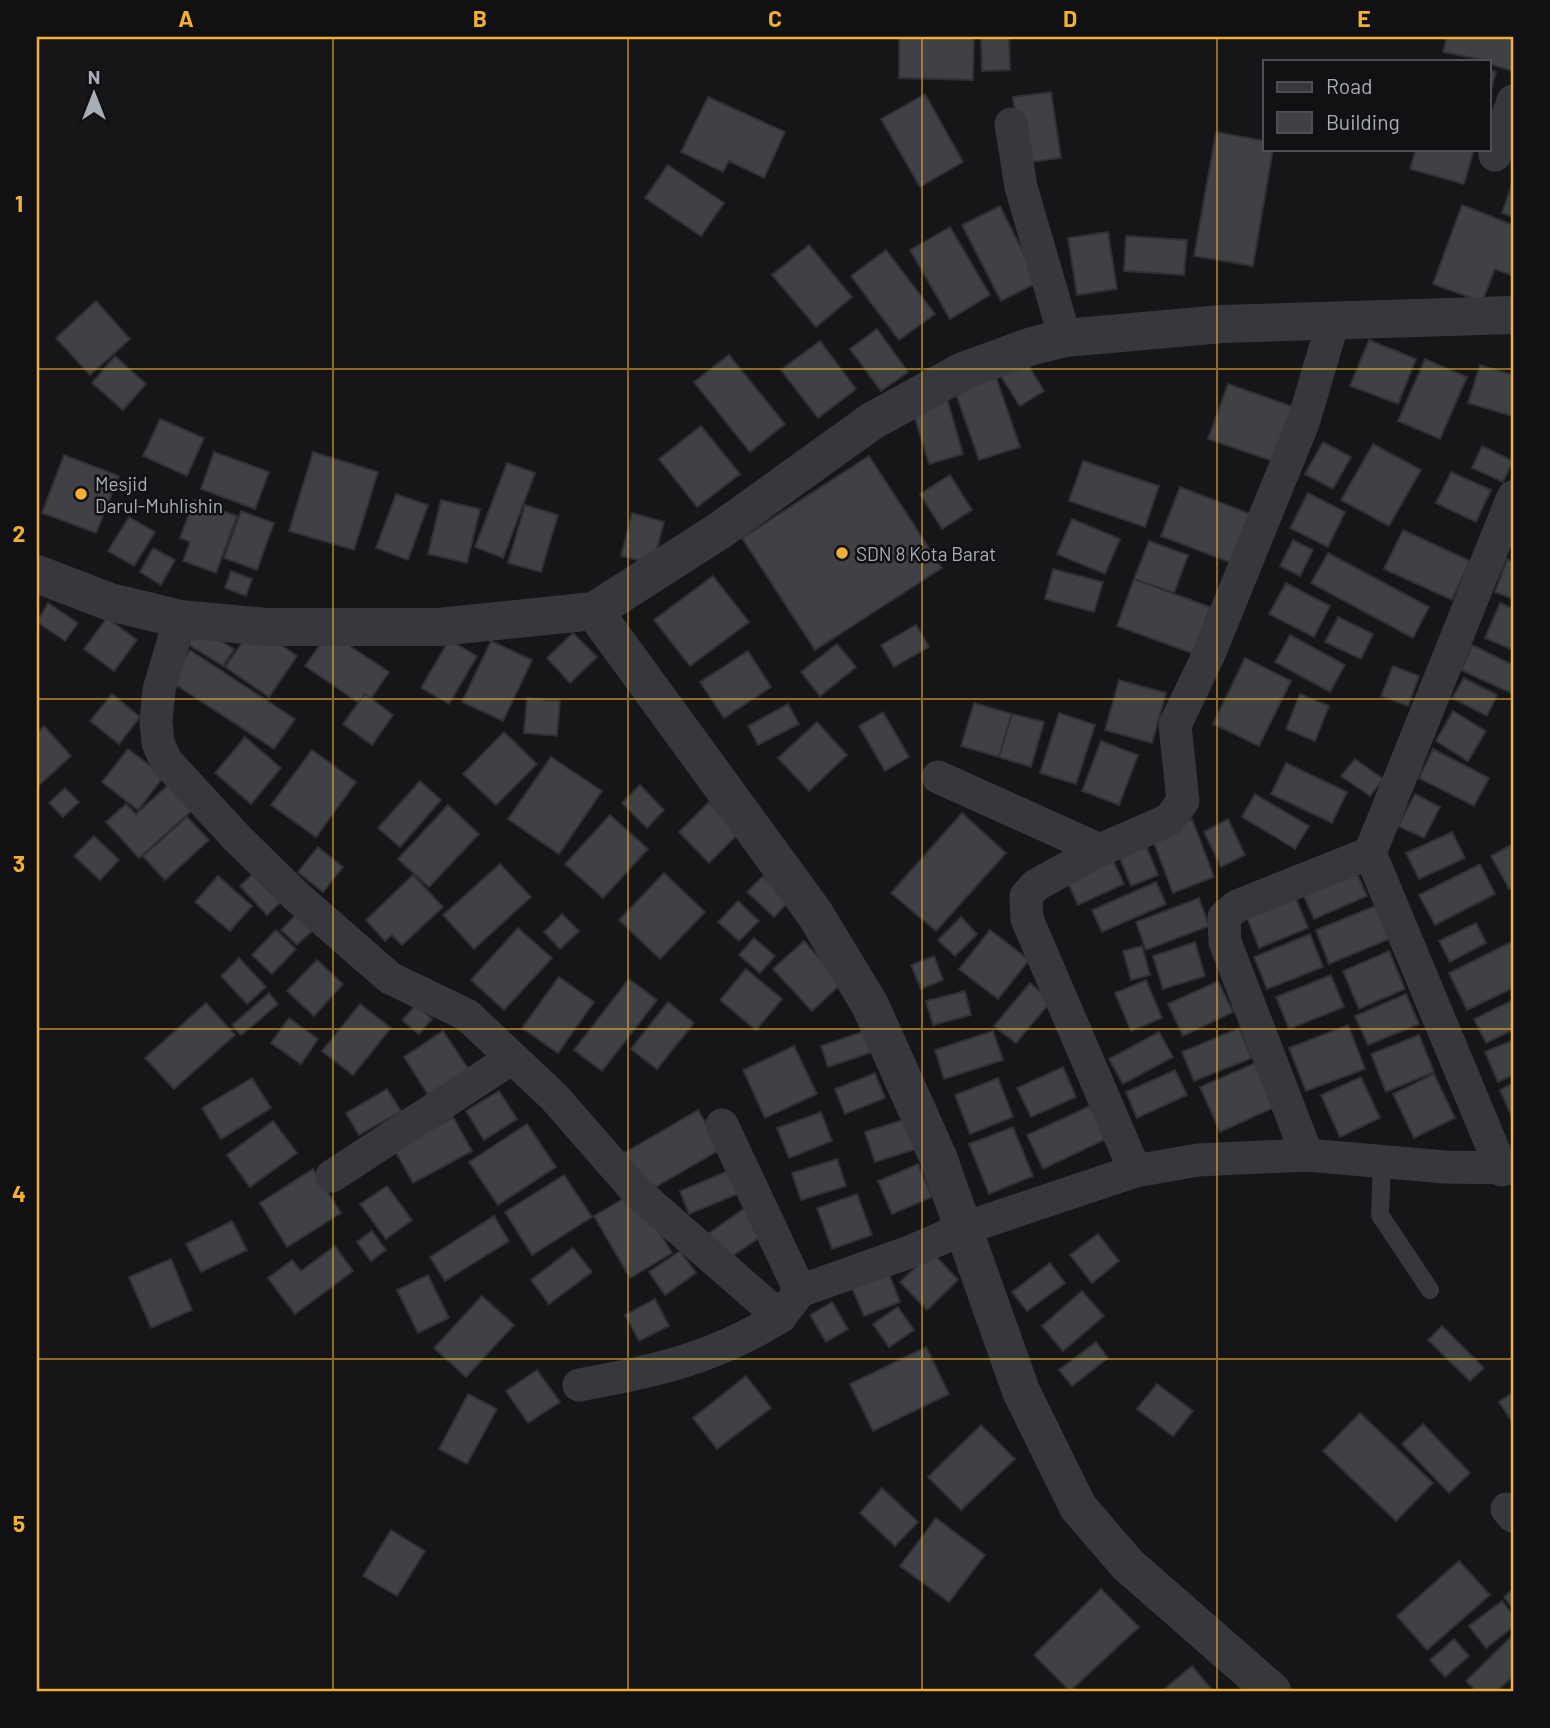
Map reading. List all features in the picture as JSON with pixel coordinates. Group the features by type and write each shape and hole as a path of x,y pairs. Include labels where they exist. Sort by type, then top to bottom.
{"street":[{"path":"1495,155 1513,102"},
{"path":"1011,124 1021,187 1065,338"},
{"path":"37,574 110,602 180,619 267,626 439,626 594,611 719,531 872,421 963,371 1065,338 1222,324 1513,315"},
{"path":"1135,1171 1027,919 1024,904 1026,896 1036,885 1100,850 1158,827 1175,815 1183,801 1175,725 1209,654 1303,423 1333,322"},
{"path":"579,1385 687,1363 717,1352 780,1317 800,1292 912,1251 965,1228 1135,1171 1198,1160 1307,1155 1382,1163 1508,1169 1370,853 1513,497"},
{"path":"594,611 840,951 905,1076 965,1228 1021,1391 1078,1507 1128,1565 1272,1691"},
{"path":"180,619 159,691 158,743 166,761 237,838 390,978 467,1015 554,1097 638,1193 780,1317"},
{"path":"938,777 1100,850"},
{"path":"1307,1155 1226,942 1224,916 1237,905 1370,853"},
{"path":"332,1176 512,1058"},
{"path":"722,1125 800,1292"}],"lane":[{"path":"1382,1163 1380,1215 1430,1290"}],"building":[{"path":"899,37 974,37 973,80 899,78"},
{"path":"981,37 1009,37 1010,70 982,71"},
{"path":"1447,37 1513,37 1513,71 1490,64 1490,60 1443,52"},
{"path":"1490,70 1496,72 1490,93"},
{"path":"1051,92 1061,158 1023,163 1013,97"},
{"path":"925,94 963,162 920,187 881,119"},
{"path":"708,97 785,132 764,178 729,161 723,172 681,152"},
{"path":"1216,132 1263,141 1263,150 1273,150 1253,266 1194,256"},
{"path":"1416,150 1474,150 1464,184 1410,169"},
{"path":"668,165 724,203 701,236 645,198"},
{"path":"1513,181 1513,217 1502,213"},
{"path":"1462,205 1513,225 1513,276 1495,269 1482,302 1433,284"},
{"path":"1000,206 1038,282 1001,301 962,225"},
{"path":"950,227 990,295 950,319 910,250"},
{"path":"1108,232 1117,289 1077,295 1068,238"},
{"path":"1126,236 1187,240 1184,275 1124,271"},
{"path":"809,245 852,297 816,327 772,275"},
{"path":"886,250 935,314 899,340 851,276"},
{"path":"96,301 130,339 90,375 56,338"},
{"path":"877,329 908,372 881,391 850,349"},
{"path":"1369,340 1416,359 1398,404 1350,386"},
{"path":"820,341 856,389 818,418 781,370"},
{"path":"729,355 785,424 750,452 694,382"},
{"path":"115,356 146,384 123,410 92,383"},
{"path":"1425,359 1467,377 1440,439 1398,421"},
{"path":"1025,360 1044,391 1020,406 1000,375"},
{"path":"1480,365 1513,375 1512,416 1468,403"},
{"path":"996,377 1020,447 979,460 955,391"},
{"path":"1228,384 1294,407 1275,462 1208,439"},
{"path":"946,395 963,454 929,464 911,405"},
{"path":"160,419 204,438 187,476 143,456"},
{"path":"701,426 740,474 697,507 659,459"},
{"path":"1323,442 1351,457 1333,489 1305,474"},
{"path":"1373,444 1421,470 1389,526 1341,500"},
{"path":"1482,446 1513,461 1503,482 1472,468"},
{"path":"214,452 269,472 255,509 201,489"},
{"path":"313,452 378,472 354,550 289,531"},
{"name":"Mesjid Darul-Muhlishin","path":"64,455 119,476 96,533 42,513"},
{"name":"SDN 8 Kota Barat","path":"869,456 942,568 815,650 742,538"},
{"path":"1083,461 1159,486 1145,527 1069,501"},
{"path":"507,463 535,473 503,558 475,547"},
{"path":"1451,472 1491,490 1476,522 1436,503"},
{"path":"950,475 972,510 942,529 920,494"},
{"path":"1180,487 1253,515 1234,564 1161,536"},
{"path":"1308,493 1345,512 1328,547 1290,528"},
{"path":"396,494 428,505 408,560 376,548"},
{"path":"194,500 237,516 216,573 183,561 190,542 180,538"},
{"path":"441,500 480,509 467,563 428,554"},
{"path":"525,505 558,515 541,572 508,563"},
{"path":"241,511 274,523 257,570 224,558"},
{"path":"632,513 664,522 653,564 621,556"},
{"path":"129,517 155,532 134,566 108,551"},
{"path":"1072,519 1120,539 1105,574 1057,554"},
{"path":"1403,530 1470,561 1452,600 1384,569"},
{"path":"1293,540 1313,550 1300,576 1280,566"},
{"path":"1149,541 1188,555 1174,593 1134,579"},
{"path":"153,548 175,560 161,585 140,572"},
{"path":"1328,553 1429,607 1413,638 1311,583"},
{"path":"1507,559 1513,562 1513,599 1495,592"},
{"path":"1053,569 1103,582 1094,612 1045,599"},
{"path":"231,571 252,579 246,596 225,588"},
{"path":"713,576 749,622 690,666 654,620"},
{"path":"1134,579 1210,607 1194,654 1117,626"},
{"path":"1286,583 1330,606 1314,637 1269,614"},
{"path":"48,603 78,623 65,641 37,622"},
{"path":"1500,603 1513,609 1513,650 1485,638"},
{"path":"1338,617 1373,634 1361,659 1325,642"},
{"path":"107,618 137,640 114,671 84,649"},
{"path":"192,623 234,649 223,666 181,640"},
{"path":"916,625 929,647 894,667 881,645"},
{"path":"254,626 297,656 269,697 225,667"},
{"path":"329,632 389,672 365,707 305,666"},
{"path":"573,633 597,657 570,683 547,658"},
{"path":"1290,635 1345,665 1330,692 1275,662"},
{"path":"449,640 477,656 449,704 421,688"},
{"path":"491,641 532,660 503,721 462,702"},
{"path":"837,644 856,667 820,696 801,672"},
{"path":"1472,645 1513,665 1513,694 1461,670"},
{"path":"190,650 295,719 274,749 170,681"},
{"path":"748,651 771,687 724,718 700,682"},
{"path":"1245,658 1291,681 1259,746 1213,724"},
{"path":"1393,666 1419,676 1408,706 1381,696"},
{"path":"1464,678 1497,695 1487,716 1452,698"},
{"path":"1119,680 1166,693 1152,743 1105,730"},
{"path":"112,694 140,717 119,744 90,721"},
{"path":"365,694 393,715 372,745 343,724"},
{"path":"1300,694 1329,706 1315,741 1286,729"},
{"path":"527,698 560,701 557,736 524,733"},
{"path":"974,703 1012,714 999,757 961,746"},
{"path":"788,704 799,724 758,745 748,726"},
{"path":"1453,711 1486,731 1468,761 1436,741"},
{"path":"883,712 909,757 885,771 859,726"},
{"path":"1059,713 1095,725 1076,784 1040,773"},
{"path":"1012,714 1044,722 1031,767 999,757"},
{"path":"817,722 847,755 809,791 778,758"},
{"path":"44,726 71,756 38,786 37,733"},
{"path":"504,732 537,764 496,805 463,774"},
{"path":"245,737 281,768 251,804 215,773"},
{"path":"1101,741 1138,755 1119,805 1082,791"},
{"path":"128,749 164,776 138,810 102,782"},
{"path":"1433,749 1489,778 1474,806 1419,778"},
{"path":"312,750 356,782 316,837 271,805"},
{"path":"551,757 602,791 559,854 508,819"},
{"path":"1355,759 1383,779 1370,796 1341,776"},
{"path":"1286,763 1347,792 1332,823 1271,794"},
{"path":"176,778 199,804 139,858 106,822 126,804 136,814"},
{"path":"420,781 441,800 400,847 378,828"},
{"path":"640,785 664,810 647,828 622,803"},
{"path":"65,788 79,802 63,817 49,803"},
{"path":"1255,794 1309,826 1295,849 1242,817"},
{"path":"1415,794 1440,807 1424,838 1398,826"},
{"path":"709,802 739,833 709,863 679,832"},
{"path":"448,805 479,834 429,887 398,859"},
{"path":"962,813 1006,853 936,931 891,893"},
{"path":"610,815 648,849 603,898 565,864"},
{"path":"187,817 209,840 165,880 143,856"},
{"path":"1192,819 1214,877 1173,893 1151,835"},
{"path":"1228,819 1245,855 1221,867 1204,832"},
{"path":"1452,832 1465,858 1419,879 1406,853"},
{"path":"94,836 119,860 100,880 74,856"},
{"path":"1143,838 1158,875 1131,886 1116,849"},
{"path":"1513,844 1513,887 1509,889 1491,856"},
{"path":"318,847 343,867 323,892 298,872"},
{"path":"1113,860 1124,884 1078,905 1067,881"},
{"path":"500,864 531,897 474,949 443,915"},
{"path":"1480,864 1495,894 1435,925 1419,895"},
{"path":"1353,865 1367,896 1314,919 1300,887"},
{"path":"258,869 285,898 267,915 240,886"},
{"path":"664,873 705,912 660,959 619,920"},
{"path":"413,875 443,907 402,945 392,935 385,941 366,920"},
{"path":"218,876 252,906 230,931 195,902"},
{"path":"763,876 789,901 774,917 747,892"},
{"path":"1156,882 1166,904 1102,932 1092,910"},
{"path":"1293,891 1308,928 1259,948 1244,910"},
{"path":"1199,898 1209,926 1146,950 1136,922"},
{"path":"738,901 759,921 739,941 718,922"},
{"path":"1375,906 1389,939 1329,964 1316,930"},
{"path":"299,912 315,928 297,945 281,930"},
{"path":"562,914 579,931 560,949 544,932"},
{"path":"961,917 977,934 955,956 938,940"},
{"path":"1476,923 1486,943 1450,962 1439,941"},
{"path":"518,928 552,958 504,1010 471,980"},
{"path":"276,930 296,949 272,974 252,955"},
{"path":"990,930 1029,960 998,999 959,969"},
{"path":"1310,934 1323,967 1267,989 1254,957"},
{"path":"754,938 775,956 760,973 739,955"},
{"path":"804,941 842,983 812,1011 773,969"},
{"path":"1513,941 1513,988 1467,1010 1449,973"},
{"path":"1195,942 1205,976 1163,989 1153,956"},
{"path":"1142,946 1150,975 1131,980 1123,951"},
{"path":"1389,951 1405,989 1359,1009 1343,971"},
{"path":"934,956 943,980 921,989 911,965"},
{"path":"239,958 266,987 247,1004 221,976"},
{"path":"317,960 343,984 314,1016 287,991"},
{"path":"746,969 782,999 756,1030 720,1000"},
{"path":"1331,975 1344,1007 1289,1029 1276,997"},
{"path":"559,977 594,1002 558,1053 522,1028"},
{"path":"629,979 657,1000 602,1071 574,1050"},
{"path":"1146,980 1162,1018 1131,1031 1115,993"},
{"path":"1218,981 1233,1012 1183,1036 1168,1004"},
{"path":"1030,983 1051,1001 1016,1043 994,1026"},
{"path":"965,991 971,1015 933,1025 926,1001"},
{"path":"269,993 278,1004 241,1035 232,1025"},
{"path":"1406,994 1419,1024 1368,1045 1355,1016"},
{"path":"1513,1000 1513,1030 1486,1043 1474,1019"},
{"path":"668,1002 694,1023 657,1069 631,1049"},
{"path":"206,1003 235,1035 174,1089 145,1058"},
{"path":"360,1004 391,1028 353,1075 322,1051"},
{"path":"416,1005 432,1019 419,1034 402,1020"},
{"path":"289,1018 318,1039 301,1064 271,1043"},
{"path":"1348,1025 1365,1069 1306,1091 1289,1048"},
{"path":"1239,1028 1252,1058 1194,1081 1182,1052"},
{"path":"443,1031 469,1070 429,1096 404,1057"},
{"path":"865,1031 872,1052 828,1067 821,1046"},
{"path":"993,1031 1003,1060 944,1079 935,1050"},
{"path":"1159,1032 1173,1057 1123,1084 1109,1059"},
{"path":"1419,1035 1434,1072 1386,1092 1371,1054"},
{"path":"1513,1040 1513,1075 1498,1082 1485,1052"},
{"path":"794,1046 817,1094 765,1118 743,1070"},
{"path":"1255,1063 1275,1107 1220,1132 1200,1087"},
{"path":"1063,1067 1076,1097 1031,1117 1017,1088"},
{"path":"1175,1070 1187,1095 1137,1118 1126,1092"},
{"path":"875,1073 885,1098 845,1114 835,1089"},
{"path":"1434,1074 1455,1118 1414,1138 1393,1094"},
{"path":"1361,1077 1380,1118 1340,1137 1321,1095"},
{"path":"252,1078 271,1108 221,1139 202,1108"},
{"path":"998,1078 1013,1117 970,1134 955,1095"},
{"path":"1513,1083 1513,1120 1500,1090"},
{"path":"387,1089 401,1111 359,1135 346,1113"},
{"path":"499,1091 517,1119 484,1140 466,1111"},
{"path":"1090,1106 1106,1139 1043,1169 1027,1135"},
{"path":"698,1110 721,1149 647,1192 624,1153"},
{"path":"821,1112 832,1141 789,1158 777,1128"},
{"path":"453,1117 472,1151 413,1183 394,1149"},
{"path":"906,1119 916,1149 875,1162 865,1132"},
{"path":"273,1121 297,1153 250,1187 227,1155"},
{"path":"527,1124 556,1167 498,1205 469,1162"},
{"path":"1013,1127 1033,1176 989,1194 969,1144"},
{"path":"837,1159 846,1186 801,1200 792,1173"},
{"path":"918,1164 932,1197 892,1214 878,1181"},
{"path":"313,1169 341,1213 287,1247 260,1203"},
{"path":"730,1170 740,1193 689,1214 680,1191"},
{"path":"564,1175 592,1217 532,1255 505,1212"},
{"path":"387,1186 412,1220 386,1239 360,1204"},
{"path":"635,1192 672,1253 630,1278 594,1216"},
{"path":"857,1194 872,1235 832,1249 817,1208"},
{"path":"751,1204 770,1230 724,1262 705,1236"},
{"path":"494,1216 509,1241 445,1281 430,1257"},
{"path":"232,1221 247,1250 201,1272 186,1244"},
{"path":"372,1231 386,1250 371,1261 357,1242"},
{"path":"1098,1234 1119,1261 1092,1283 1070,1255"},
{"path":"335,1246 353,1271 295,1314 268,1278 292,1260 301,1271"},
{"path":"573,1248 592,1272 549,1304 531,1280"},
{"path":"680,1251 696,1273 665,1295 649,1272"},
{"path":"932,1252 958,1280 927,1310 900,1282"},
{"path":"171,1259 192,1310 151,1328 129,1277"},
{"path":"1050,1263 1065,1283 1027,1311 1012,1292"},
{"path":"887,1269 900,1302 864,1316 850,1283"},
{"path":"428,1275 449,1318 418,1333 397,1290"},
{"path":"1082,1291 1104,1316 1063,1351 1042,1326"},
{"path":"482,1296 514,1325 466,1377 434,1348"},
{"path":"655,1299 669,1326 639,1341 625,1315"},
{"path":"832,1302 848,1329 826,1342 810,1315"},
{"path":"898,1307 914,1330 889,1347 873,1324"},
{"path":"1442,1326 1484,1368 1470,1381 1428,1340"},
{"path":"1096,1342 1108,1358 1072,1386 1059,1370"},
{"path":"926,1347 949,1394 873,1431 850,1384"},
{"path":"537,1370 560,1402 528,1423 506,1391"},
{"path":"746,1376 771,1408 717,1449 693,1418"},
{"path":"1157,1384 1193,1411 1173,1436 1137,1409"},
{"path":"1513,1392 1513,1423 1499,1402"},
{"path":"468,1394 497,1409 467,1464 439,1449"},
{"path":"1360,1413 1433,1483 1396,1521 1323,1451"},
{"path":"1423,1424 1470,1473 1449,1493 1402,1444"},
{"path":"981,1425 1015,1459 961,1510 928,1477"},
{"path":"882,1488 918,1522 895,1546 860,1513"},
{"path":"936,1518 985,1555 949,1602 900,1566"},
{"path":"391,1530 425,1551 397,1596 363,1576"},
{"path":"1459,1561 1490,1595 1427,1650 1397,1616"},
{"path":"1101,1589 1139,1627 1070,1691 1034,1655"},
{"path":"1513,1589 1513,1609 1504,1597"},
{"path":"1502,1601 1513,1615 1513,1627 1486,1648 1469,1626"},
{"path":"1513,1635 1513,1676 1497,1691 1476,1691 1466,1681"},
{"path":"1454,1639 1469,1656 1445,1677 1430,1660"},
{"path":"1192,1666 1213,1691 1162,1691"}],"place":[{"name":"Mesjid Darul-Muhlishin","path":"81,494"},
{"name":"SDN 8 Kota Barat","path":"842,553"}]}
